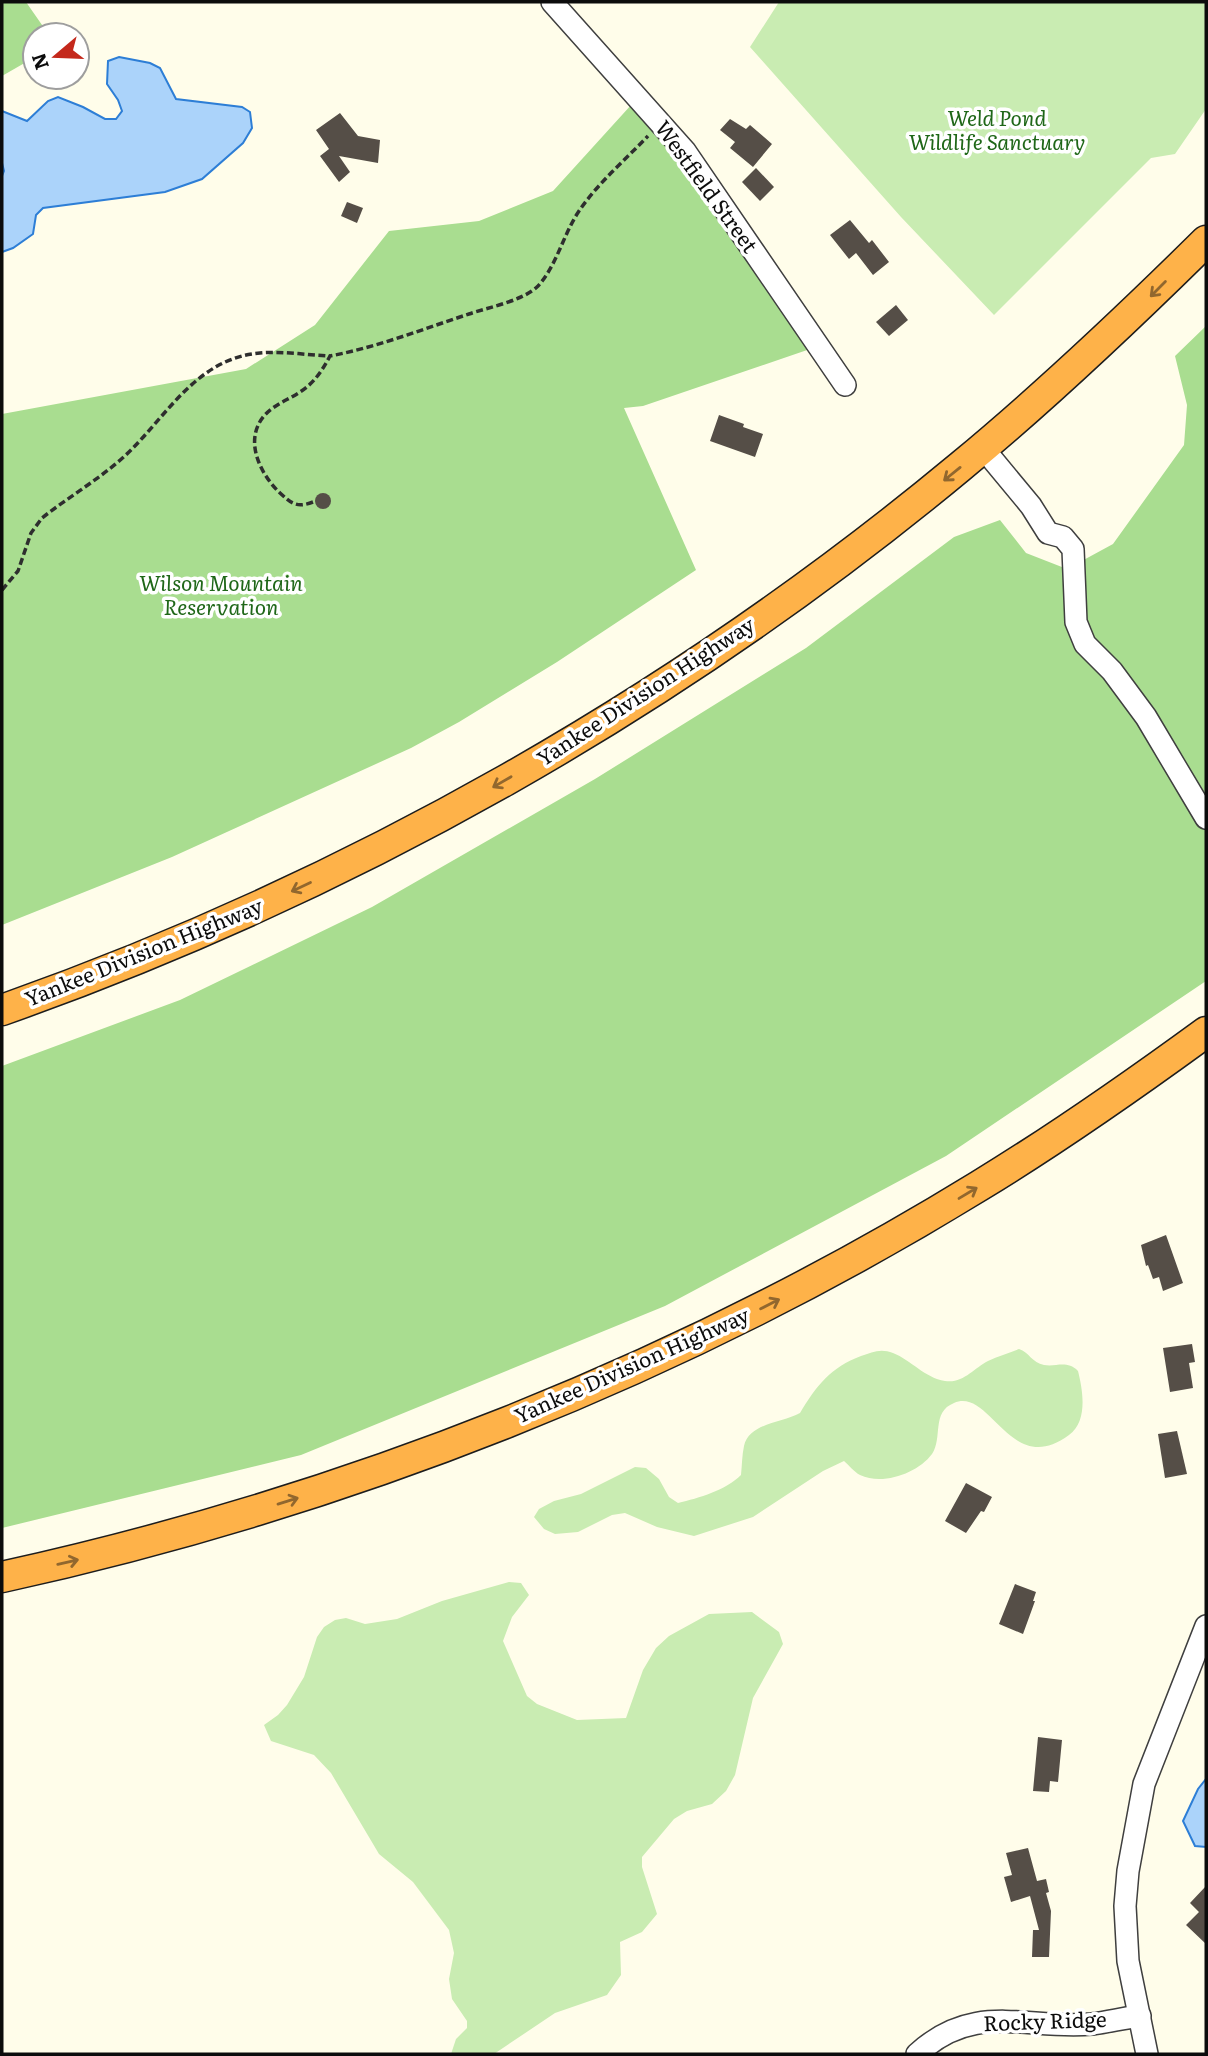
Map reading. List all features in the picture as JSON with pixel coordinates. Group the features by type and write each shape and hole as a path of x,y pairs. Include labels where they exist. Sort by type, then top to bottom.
{"highway":[{"name":"Yankee Division Highway","path":"2,1010 136,959 269,902 392,842 511,778 653,692 859,547 983,448 1100,344 1206,241"},
{"name":"Yankee Division Highway","path":"10,1577 161,1538 325,1489 487,1431 636,1368 787,1294 956,1201 1090,1115 1206,1032"}],"street":[{"name":"Westfield Street","path":"552,2 685,151 845,385"},
{"path":"983,448 1031,506 1048,533 1063,537 1073,549 1076,622 1085,643 1112,671 1146,717 1206,818"},
{"path":"1147,2054 1128,1961 1125,1906 1128,1871 1143,1784 1206,1626"},
{"name":"Rocky Ridge","path":"917,2054 941,2036 975,2024 1009,2020 1091,2024 1140,2015"}],"path":[{"path":"2,590 18,572 31,533 42,518 131,450 188,386 213,368 261,353 330,356 387,342 507,303 536,288 551,268 579,210 661,123"},
{"path":"313,502 297,506 268,482 260,470 256,435 263,417 319,376 330,356"}],"green space":[{"path":"2,2 26,2 39,21 21,21 21,65 2,76"},
{"name":"Weld Pond Wildlife Sanctuary","path":"779,2 1206,2 1206,109 1175,154 1151,158 994,315 901,217 750,47"},
{"name":"Wilson Mountain Reservation","path":"632,104 813,348 643,406 624,408 696,570 557,662 411,748 172,857 2,925 2,414 246,369 315,325 389,231 479,221 553,191"},
{"path":"1206,326 1206,981 946,1156 665,1306 301,1455 2,1528 2,1066 180,1000 372,907 595,779 806,648 954,537 1000,520 1026,553 1067,569 1113,544 1184,445 1187,405 1175,356"},
{"path":"1019,1349 1040,1364 1066,1365 1078,1371 1082,1396 1079,1422 1069,1435 1049,1446 1031,1446 1016,1440 979,1407 967,1402 954,1403 942,1413 932,1454 909,1472 889,1478 869,1478 858,1474 844,1461 823,1471 753,1517 694,1536 657,1527 625,1513 612,1515 578,1532 555,1534 544,1529 534,1517 539,1509 554,1501 581,1494 635,1467 646,1468 659,1479 669,1497 678,1503 720,1489 741,1475 744,1446 752,1433 800,1413 818,1386 833,1372 850,1360 869,1353 893,1353 931,1376 951,1381 963,1378 988,1361"},
{"path":"509,1582 521,1583 529,1595 512,1617 503,1641 527,1696 537,1704 577,1720 626,1718 643,1670 656,1648 669,1636 709,1614 752,1612 779,1632 783,1644 753,1698 735,1775 726,1791 712,1804 687,1811 674,1819 642,1857 642,1867 657,1914 642,1932 620,1942 621,1975 607,1995 555,2013 494,2054 451,2054 456,2039 467,2028 467,2021 452,1999 449,1979 454,1953 449,1930 413,1882 379,1854 331,1773 314,1755 271,1741 264,1725 287,1705 304,1677 317,1637 324,1627 335,1620 346,1618 365,1624 397,1619 442,1601"}],"water":[{"path":"119,57 150,63 160,68 176,99 242,107 250,112 252,128 243,143 202,179 165,192 43,208 36,215 33,234 2,252 2,111 27,121 48,101 58,97 105,119 116,119 122,111 107,84 108,61"},
{"path":"1206,1779 1206,1847 1195,1846 1183,1821 1198,1789"}],"building":[{"path":"340,113 358,136 380,140 378,163 339,156 350,172 339,182 320,156 329,149 316,130"},
{"path":"730,119 746,129 750,125 772,144 753,167 730,148 735,142 720,130"},
{"path":"756,168 774,187 760,201 742,182"},
{"path":"347,202 363,208 357,223 341,216"},
{"path":"850,220 869,243 872,240 889,262 873,275 856,253 849,259 830,235"},
{"path":"896,305 908,320 889,336 876,322"},
{"path":"719,415 763,434 755,457 710,441"},
{"path":"323,493 331,501 323,509 315,501"},
{"path":"1166,1235 1183,1283 1163,1291 1159,1277 1153,1279 1148,1265 1146,1266 1141,1245"},
{"path":"1192,1344 1195,1362 1189,1363 1193,1388 1170,1392 1163,1348"},
{"path":"1177,1431 1187,1474 1165,1478 1158,1434"},
{"path":"966,1483 992,1497 984,1512 981,1511 966,1533 945,1521"},
{"path":"1015,1584 1036,1592 1023,1634 999,1624"},
{"path":"1038,1737 1062,1740 1058,1782 1050,1781 1049,1792 1033,1791"},
{"path":"1028,1848 1037,1881 1046,1879 1049,1892 1046,1893 1051,1911 1049,1957 1032,1957 1033,1930 1039,1930 1030,1896 1011,1902 1004,1877 1012,1875 1006,1853"},
{"path":"1206,1886 1206,1944 1186,1925 1199,1912 1190,1903"}]}
